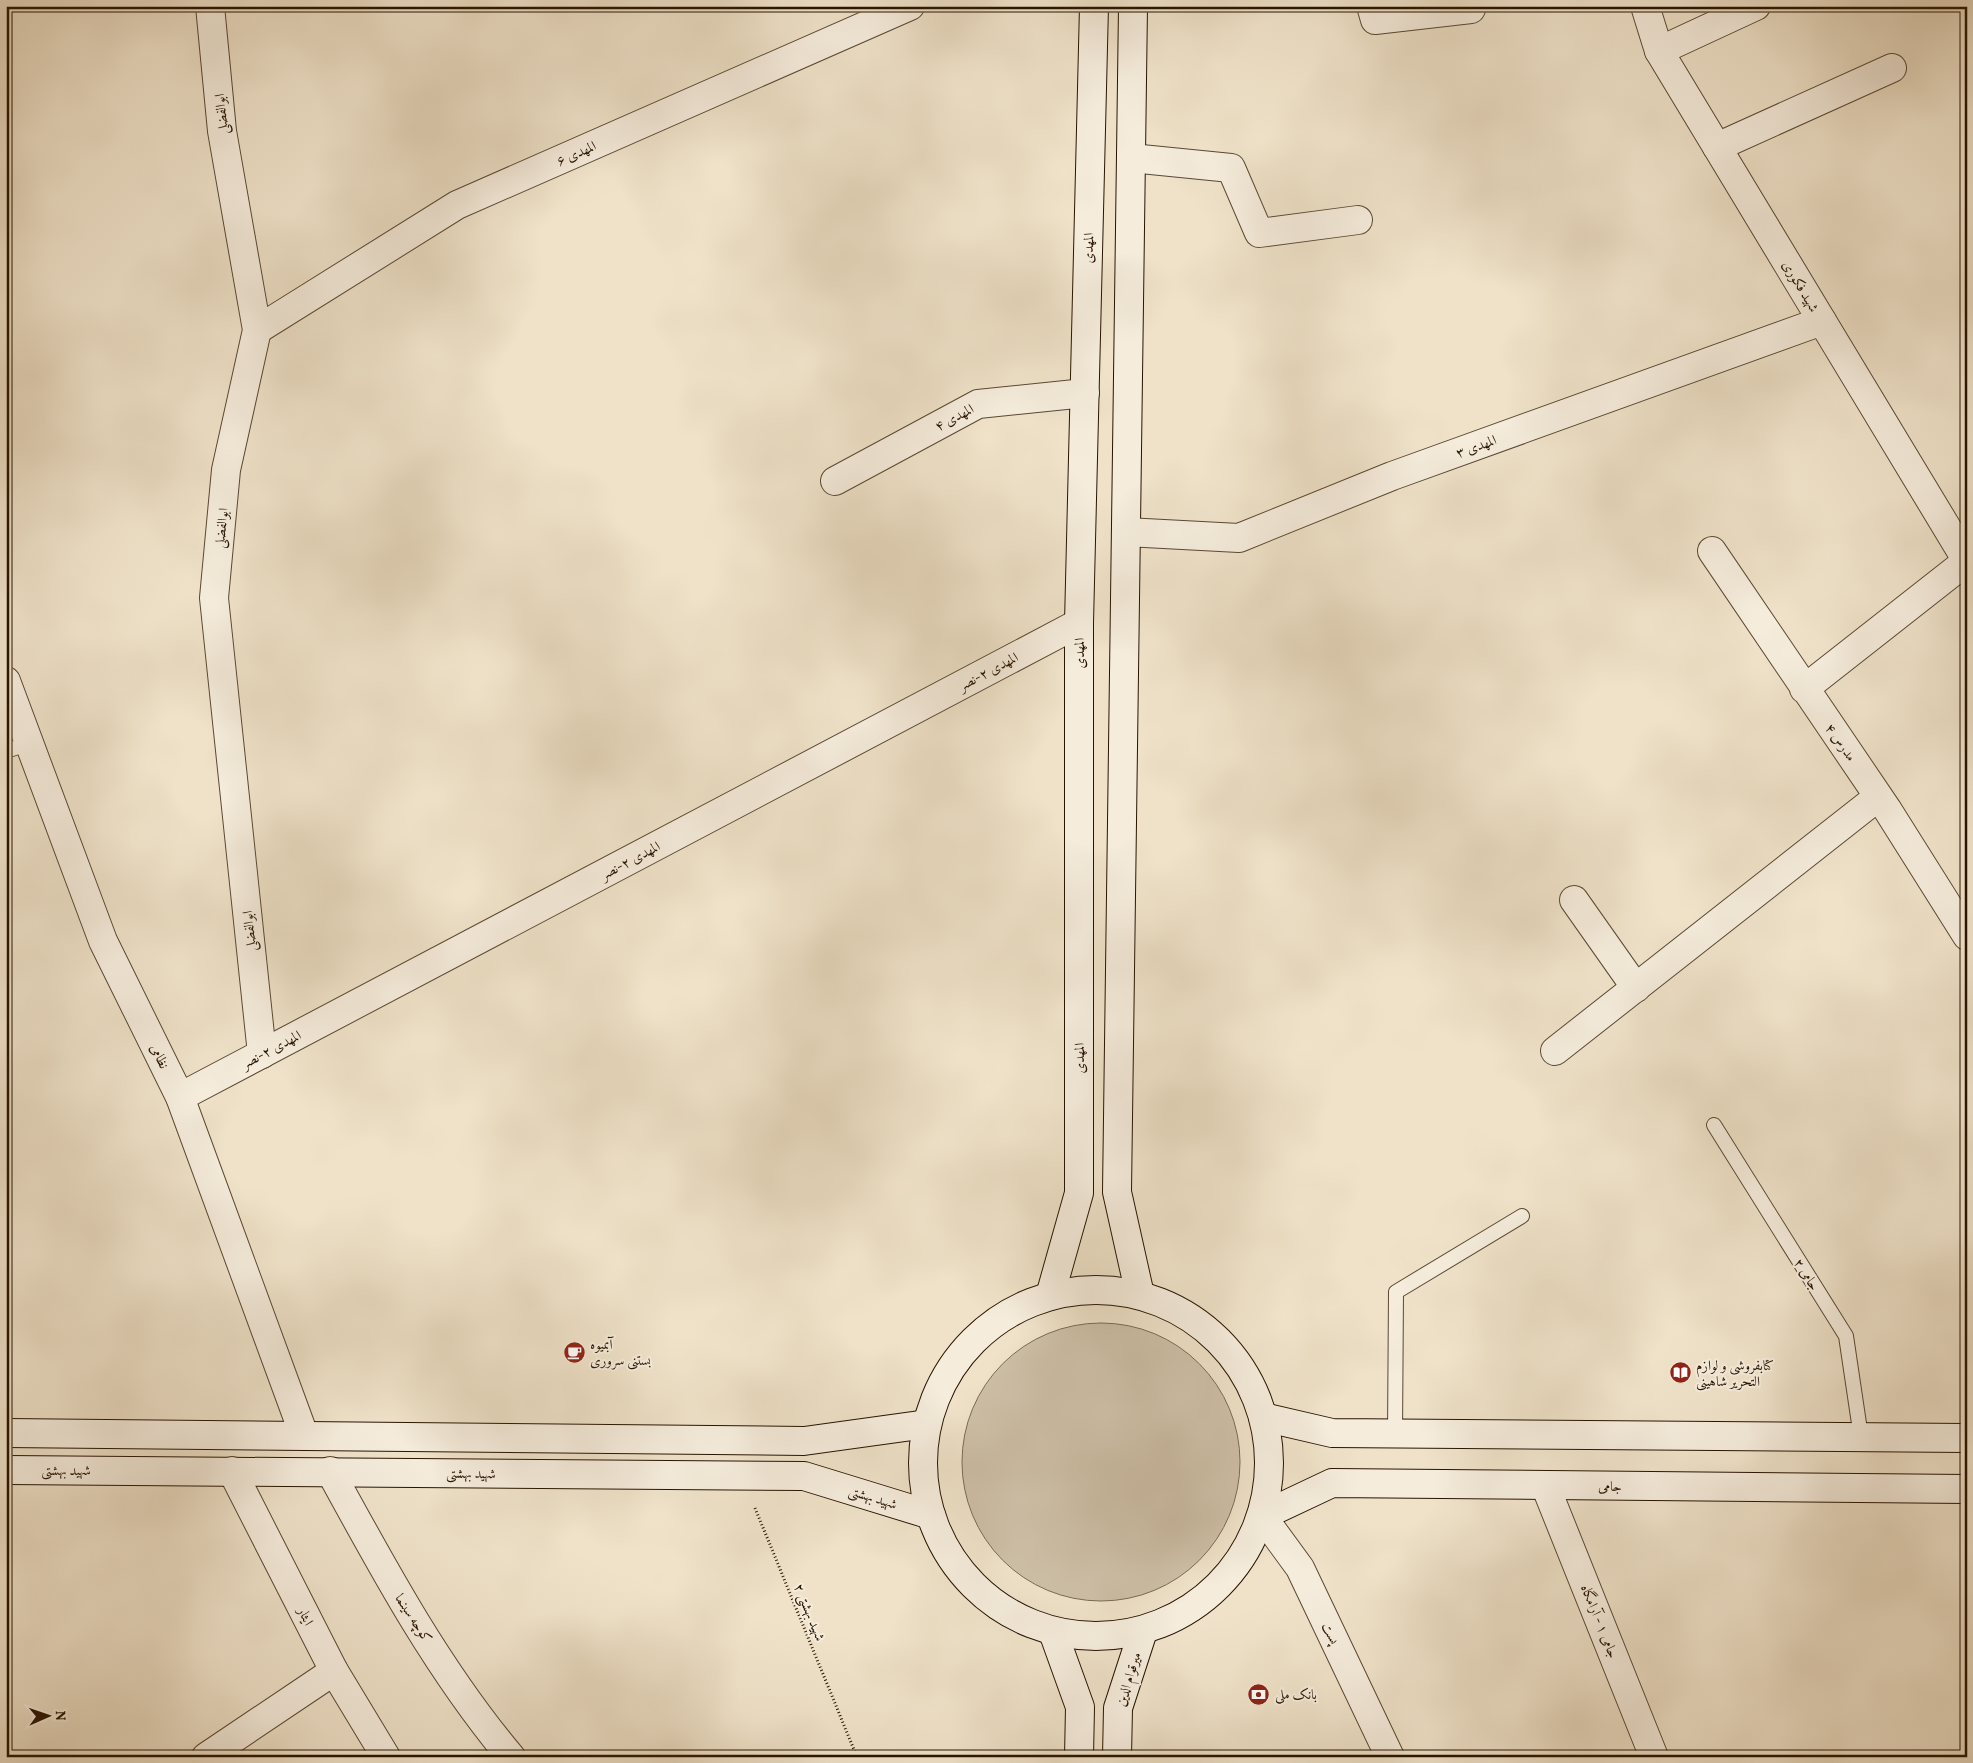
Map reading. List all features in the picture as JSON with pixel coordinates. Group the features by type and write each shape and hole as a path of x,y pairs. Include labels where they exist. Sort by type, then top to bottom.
{"street":[{"name":"ابوالفضلی","path":"210,6 222,131 257,330 226,470 214,598 262,1054"},
{"name":"المهدی ۶","path":"257,330 458,206 910,6"},
{"name":"المهدی","path":"1050,1296 1079,1193 1079,623 1094,6"},
{"path":"1133,6 1117,1192 1140,1294"},
{"path":"1371,6 1375,20 1471,9"},
{"name":"شهید فکوری","path":"1645,6 1659,51 1967,561"},
{"path":"1659,51 1756,6"},
{"path":"1717,147 1892,68"},
{"path":"1131,158 1231,168 1259,233 1358,220"},
{"name":"المهدی ۳","path":"1126,532 1239,538 1392,476 1822,321"},
{"name":"المهدی ۴","path":"834,481 978,404 1085,392"},
{"name":"مدرس ۴","path":"1712,551 1878,797 1967,936"},
{"path":"1804,689 1967,561"},
{"name":"المهدی ۲-نصر","path":"180,1097 1079,623"},
{"name":"نظامی","path":"6,681 18,747 103,941 180,1097 304,1435"},
{"path":"1555,1051 1878,797"},
{"path":"1574,900 1636,988"},
{"path":"1095,1289 1140,1294 1182,1312 1218,1339 1246,1374 1264,1417 1270,1466 1262,1516 1244,1556 1217,1589 1183,1615 1143,1631 1098,1638 1053,1632 1012,1616 977,1589 949,1555 931,1515 923,1470 927,1424 944,1380 971,1343 1008,1314 1050,1296 1095,1289"},
{"path":"1264,1417 1332,1433 1967,1438"},
{"path":"6,1433 804,1440 927,1424"},
{"name":"شهید بهشتی","path":"6,1470 804,1476 931,1515"},
{"name":"ایثار","path":"232,1471 334,1671 386,1757"},
{"name":"کوچه سینما","path":"330,1471 400,1599 490,1732 511,1757"},
{"name":"جامی","path":"1262,1516 1332,1483 1967,1489"},
{"name":"جامی ۱ - آرامگاه","path":"1545,1485 1654,1757"},
{"name":"پست","path":"1262,1516 1300,1568 1390,1757"},
{"name":"میرقوام الدین","path":"1117,1757 1118,1708 1143,1631"},
{"path":"1053,1632 1080,1707 1079,1757"},
{"path":"206,1757 334,1671"}],"lane":[{"name":"جامی ۲","path":"1714,1126 1846,1336 1861,1437"},
{"path":"1395,1434 1396,1292 1522,1216"}],"path":[{"name":"شهید بهشتی ۲","path":"742,1475 857,1757"}],"shaded area":[{"path":"1101,1323 1128,1326 1154,1334 1178,1347 1199,1364 1216,1385 1229,1409 1237,1435 1240,1462 1237,1489 1229,1515 1216,1539 1199,1560 1178,1577 1154,1590 1128,1598 1101,1601 1074,1598 1048,1590 1024,1577 1003,1560 986,1539 973,1515 965,1489 962,1462 965,1435 973,1409 986,1385 1003,1364 1024,1347 1048,1334 1074,1326"}],"place":[{"name":"آبمیوه بستنی سروری","path":"574,1352"},
{"name":"کتابفروشی و لوازم التحریر شاهینی","path":"1680,1373"},
{"name":"بانک ملی","path":"1259,1694"}]}
